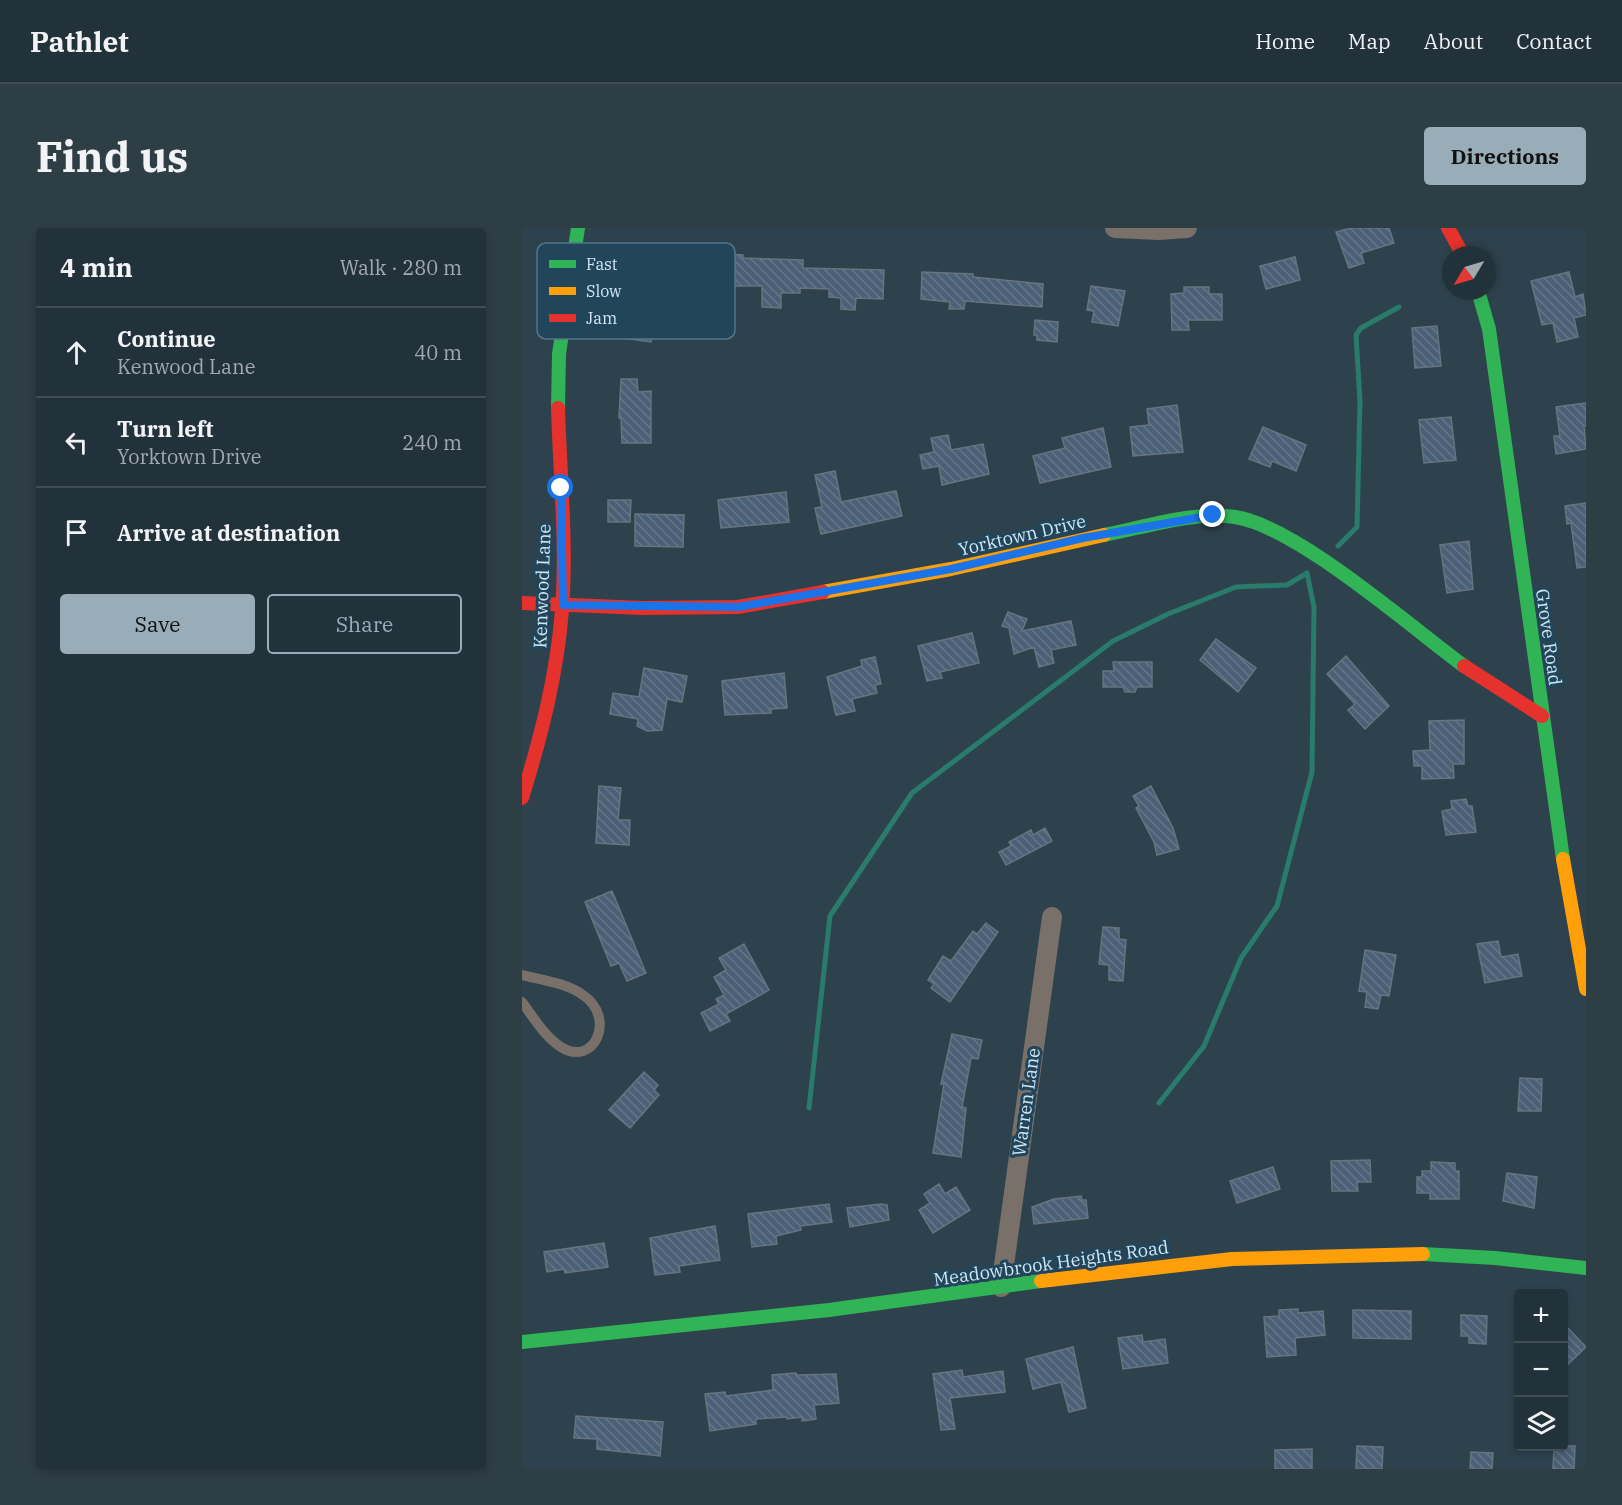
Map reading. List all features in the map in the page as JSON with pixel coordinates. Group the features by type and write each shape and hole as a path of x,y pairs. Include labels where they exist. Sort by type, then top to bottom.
{"street":[{"name":"Kenwood Lane","path":"576,243 578,228"},
{"path":"1115,228 1187,228"},
{"path":"1448,228 1458,246"},
{"name":"Grove Road","path":"1480,300 1488,329 1542,716 1568,891 1586,989"},
{"name":"Kenwood Lane","path":"522,798 552,690 563,605 564,540 557,426 558,368 562,339"},
{"name":"Yorktown Drive","path":"522,603 738,607 951,569 1083,538 1194,517 1236,517 1281,532 1344,576 1478,677 1542,716"},
{"name":"Warren Lane","path":"1001,1287 1052,917"},
{"name":"Meadowbrook Heights Road","path":"522,1342 829,1310 1154,1266 1232,1259 1418,1254 1495,1258 1586,1268"}],"lane":[{"path":"522,975 572,989 584,996 600,1018 602,1028 598,1038 582,1051 572,1052 562,1048 546,1034 522,1002"}],"building":[{"path":"1351,228 1389,228 1394,243 1361,253 1364,263 1349,268 1336,232"},
{"path":"735,254 743,255 743,258 803,260 803,268 884,270 883,299 856,298 855,310 841,309 841,298 829,297 829,289 800,288 800,293 781,293 781,308 762,307 762,286 735,286"},
{"path":"1295,257 1300,280 1266,289 1260,266"},
{"path":"922,272 973,274 973,277 1043,284 1042,307 965,301 964,309 949,309 950,302 921,299"},
{"path":"1569,272 1575,297 1583,294 1586,315 1574,318 1578,337 1557,342 1553,323 1542,325 1531,281"},
{"path":"1091,286 1125,291 1118,326 1092,322 1094,311 1087,310"},
{"path":"1184,287 1209,287 1209,294 1222,294 1222,320 1188,320 1189,330 1172,330 1171,294 1184,293"},
{"path":"1035,320 1058,322 1057,342 1037,340 1037,335 1034,335"},
{"path":"1437,326 1441,366 1415,368 1412,328"},
{"path":"630,339 651,339 651,342"},
{"path":"621,379 637,379 638,392 651,391 651,443 622,443 621,418 619,418"},
{"path":"1586,403 1586,426 1584,426 1586,449 1556,454 1554,436 1560,436 1556,407"},
{"path":"1177,405 1183,452 1133,456 1130,427 1149,425 1147,409"},
{"path":"1451,417 1456,460 1424,463 1419,420"},
{"path":"1263,427 1306,445 1296,471 1272,461 1270,467 1249,459"},
{"path":"1103,428 1111,467 1040,483 1033,456 1065,448 1062,438"},
{"path":"948,435 951,450 983,444 989,474 942,485 939,466 923,469 920,455 934,452 931,438"},
{"path":"835,471 841,502 896,491 902,516 821,534 815,508 822,507 815,475"},
{"path":"786,492 789,522 721,528 718,500"},
{"path":"608,500 631,500 630,522 608,522"},
{"path":"1586,503 1586,567 1577,568 1571,523 1567,524 1565,506"},
{"path":"635,514 684,515 683,547 635,546"},
{"path":"1469,541 1473,589 1447,593 1440,545"},
{"path":"1008,612 1027,619 1022,631 1071,621 1076,645 1051,650 1054,663 1039,667 1034,647 1014,654 1009,628 1002,626"},
{"path":"972,633 979,663 940,672 942,678 927,681 918,646"},
{"path":"1216,639 1256,668 1238,692 1200,660"},
{"path":"1346,656 1389,706 1365,729 1348,710 1355,704 1327,674"},
{"path":"875,657 881,684 875,685 877,693 852,699 855,711 836,715 827,677 862,666 861,660"},
{"path":"1113,662 1152,662 1152,687 1137,687 1135,692 1125,692 1123,687 1103,687 1103,671 1114,671"},
{"path":"644,668 687,676 682,702 667,699 662,730 647,731 637,726 638,719 610,714 613,693 639,697"},
{"path":"784,673 787,708 771,709 771,713 725,715 722,681"},
{"path":"1464,720 1464,764 1453,764 1454,778 1422,779 1422,766 1414,766 1413,751 1430,750 1429,721"},
{"path":"599,786 621,788 618,820 630,820 629,845 596,843"},
{"path":"1151,786 1173,828 1179,849 1157,855 1154,842 1136,808 1139,806 1133,796"},
{"path":"1466,799 1468,806 1472,806 1476,832 1446,835 1442,811 1452,809 1451,801"},
{"path":"1045,828 1052,841 1006,865 999,852 1011,846 1009,842 1031,830 1033,835"},
{"path":"612,891 646,973 627,981 619,963 611,966 585,902"},
{"path":"986,923 998,932 950,1002 931,988 934,984 928,980 943,956 951,961 973,931 977,934"},
{"path":"1103,927 1119,928 1119,939 1126,940 1123,981 1109,980 1109,965 1099,964"},
{"path":"1498,941 1501,957 1518,954 1522,976 1485,983 1477,944"},
{"path":"744,944 769,990 726,1014 730,1021 710,1031 701,1013 719,1004 716,999 724,995 714,977 726,970 719,958"},
{"path":"1365,950 1396,955 1389,996 1381,995 1378,1009 1365,1007 1367,992 1359,991"},
{"path":"952,1034 982,1040 978,1059 971,1058 962,1107 966,1108 961,1157 933,1153 944,1084 941,1084"},
{"path":"644,1072 658,1085 654,1090 659,1095 630,1128 609,1110"},
{"path":"1520,1078 1542,1079 1541,1111 1518,1111"},
{"path":"1370,1160 1371,1182 1357,1182 1358,1191 1332,1191 1331,1161"},
{"path":"1431,1162 1455,1163 1455,1171 1459,1171 1459,1199 1430,1199 1430,1193 1417,1193 1417,1177 1422,1177 1422,1171 1431,1171"},
{"path":"1273,1167 1280,1189 1237,1203 1230,1181"},
{"path":"1507,1173 1537,1177 1534,1208 1503,1201"},
{"path":"939,1184 945,1194 956,1187 970,1210 933,1233 919,1210 930,1203 924,1194"},
{"path":"1081,1196 1082,1200 1086,1200 1088,1218 1034,1224 1032,1207 1054,1199"},
{"path":"829,1204 832,1222 800,1226 801,1230 776,1236 777,1244 752,1247 748,1214"},
{"path":"887,1205 889,1220 850,1227 847,1208"},
{"path":"715,1226 720,1260 679,1266 680,1272 655,1275 650,1238"},
{"path":"604,1243 608,1267 565,1273 564,1269 547,1272 544,1252"},
{"path":"1298,1309 1298,1313 1323,1311 1325,1335 1295,1338 1296,1355 1267,1357 1264,1317 1279,1316 1279,1310"},
{"path":"1353,1310 1411,1311 1411,1339 1353,1338"},
{"path":"1461,1315 1487,1316 1486,1344 1469,1343 1469,1336 1461,1336"},
{"path":"1568,1328 1586,1347 1568,1364"},
{"path":"1142,1335 1143,1342 1165,1339 1168,1363 1123,1369 1118,1338"},
{"path":"1073,1347 1086,1408 1069,1412 1061,1382 1033,1389 1026,1359"},
{"path":"962,1370 963,1377 1003,1371 1005,1392 950,1398 955,1429 941,1430 933,1374"},
{"path":"796,1373 797,1375 836,1374 839,1403 814,1405 816,1419 802,1421 802,1417 787,1419 787,1417 756,1419 756,1424 710,1431 705,1394 725,1392 726,1396 773,1390 772,1375"},
{"path":"576,1416 663,1422 660,1456 597,1449 597,1439 574,1438"},
{"path":"1357,1446 1383,1447 1382,1469 1356,1469"},
{"path":"1568,1446 1575,1446 1574,1469 1553,1469 1554,1451 1568,1451"},
{"path":"1312,1449 1312,1469 1275,1469 1275,1450"},
{"path":"1471,1452 1493,1453 1492,1469 1470,1469"}],"waterway":[{"path":"1338,546 1357,527 1360,401 1356,335 1361,328 1399,307"},
{"path":"809,1108 830,916 912,793 1113,641 1168,614 1236,587 1287,585 1307,573 1314,607 1312,772 1277,906 1241,958 1204,1046 1159,1103"}],"traffic: fast":[{"path":"576,243 578,228"},
{"path":"1481,300 1489,329 1563,859"},
{"path":"558,408 561,339"},
{"path":"1104,535 1203,516 1235,517 1260,524 1289,539 1352,580 1464,666"},
{"path":"1423,1254 1495,1258 1586,1268"},
{"path":"522,1342 829,1310 1041,1281"}],"traffic: slow":[{"path":"823,592 951,569 1104,535"},
{"path":"1563,859 1586,989"},
{"path":"1041,1281 1232,1259 1423,1254"}],"traffic: jam":[{"path":"1448,228 1458,246"},
{"path":"522,798 547,706 560,634 563,535 558,408"},
{"path":"522,603 643,608 738,607 823,592"},
{"path":"1464,666 1542,716"}],"route":[{"path":"561,488 564,540 563,605 643,608 738,607 951,569 1083,538 1213,515"}]}
